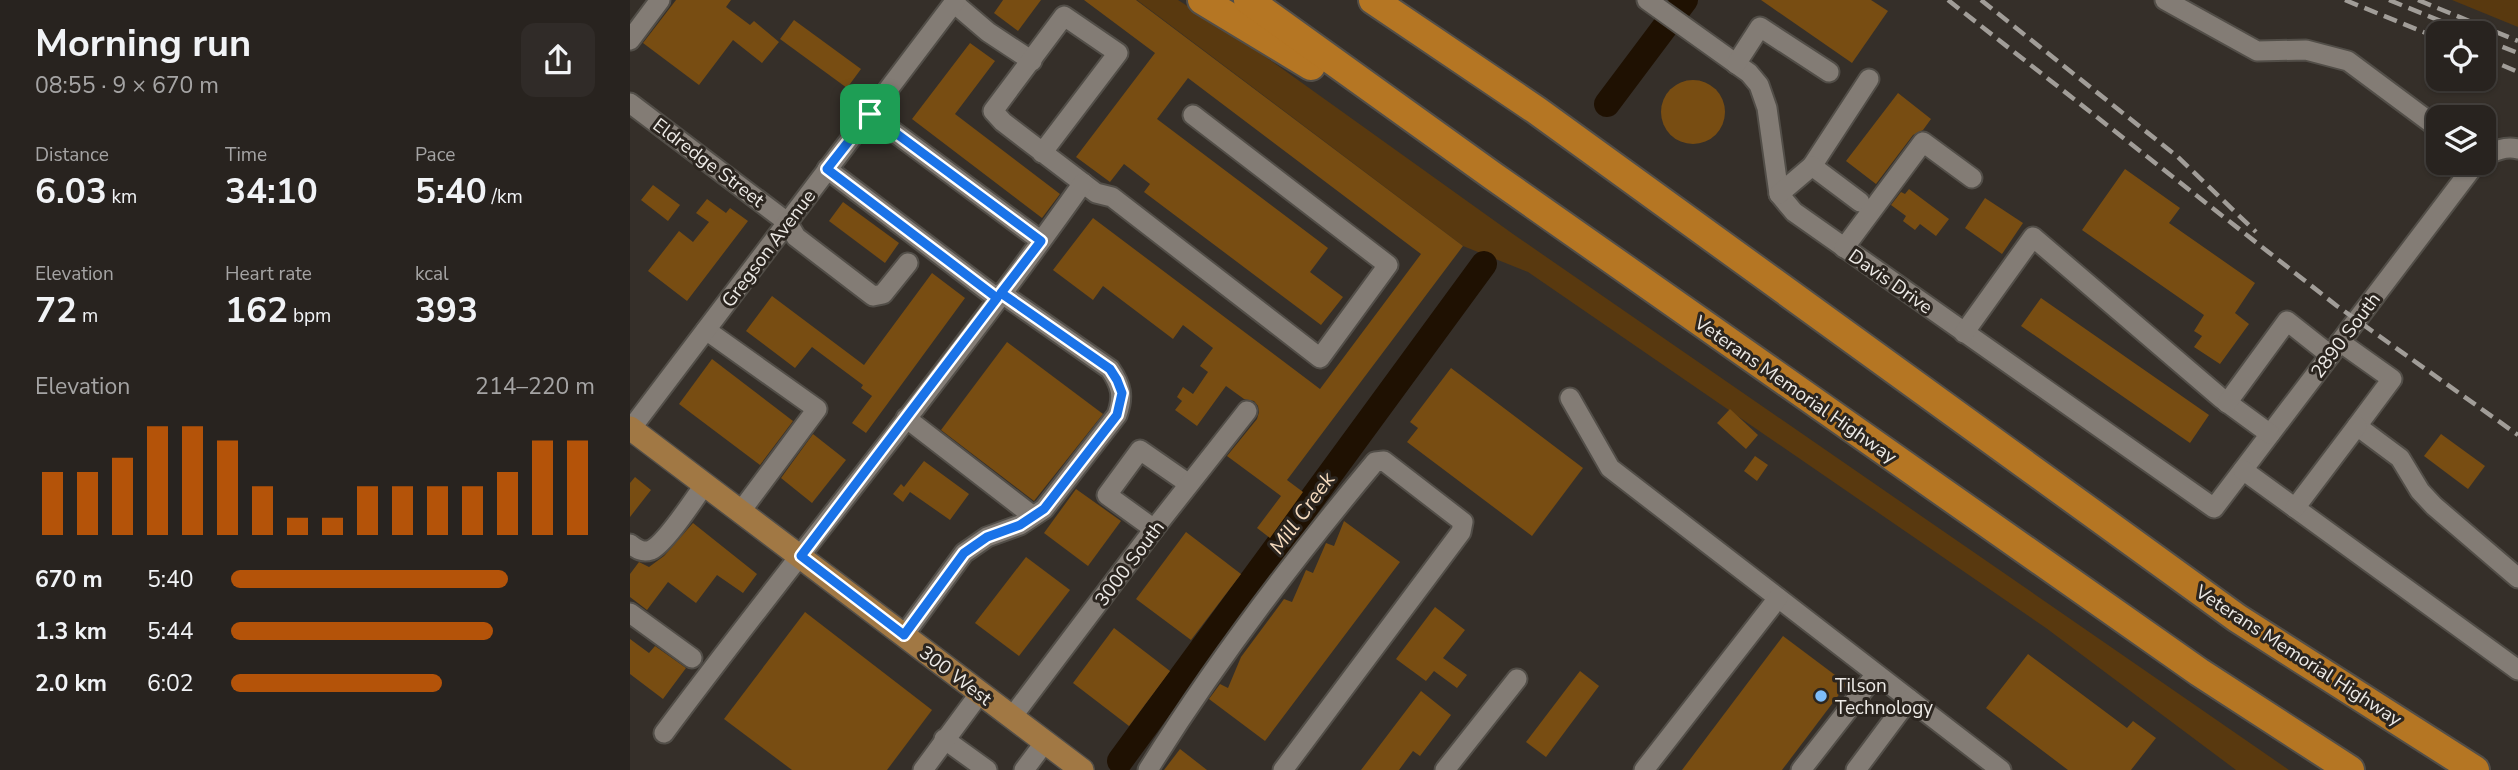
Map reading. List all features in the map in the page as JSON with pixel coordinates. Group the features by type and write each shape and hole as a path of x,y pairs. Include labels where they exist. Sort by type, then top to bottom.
{"highway":[{"path":"1202,0 1493,176"},
{"name":"Veterans Memorial Highway","path":"1248,0 1493,176 2188,665 2350,770"},
{"name":"Veterans Memorial Highway","path":"1373,0 1536,110 2237,618 2475,770"},
{"path":"1388,0 1536,110"}],"main road":[{"name":"300 West","path":"630,429 1082,770"}],"street":[{"path":"630,40 660,0"},
{"path":"2165,0 2257,51 2306,50 2348,61 2426,119"},
{"path":"955,1 989,32 1032,61"},
{"name":"Gregson Avenue","path":"630,429 955,1"},
{"path":"1652,3 1749,73 1759,85 1767,108 1779,194"},
{"path":"1042,153 1118,53 1064,16 993,111 1042,153 1096,192 1112,197 1320,358 1388,265 1193,115"},
{"path":"1736,64 1760,27 1829,72"},
{"path":"1779,194 1812,166 1869,79"},
{"name":"Eldredge Street","path":"630,103 788,222 796,237 873,296 883,294 908,263"},
{"path":"870,114 1041,241"},
{"path":"1844,248 1923,142 1972,178"},
{"path":"2496,151 2518,149"},
{"path":"1812,166 1860,202"},
{"path":"827,169 999,295 1110,369 1122,393 1117,415 1044,509 1005,532 987,537 964,553 904,635"},
{"name":"2890 South","path":"2214,508 2467,175"},
{"path":"664,733 758,606 801,556 1083,183"},
{"name":"Davis Drive","path":"1779,194 1794,212 2214,508"},
{"path":"1964,333 2033,236 2227,402 2270,434"},
{"path":"2227,402 2287,321 2392,379 2295,508"},
{"path":"706,330 817,409 741,511"},
{"path":"1570,398 1610,468 2001,770"},
{"name":"3000 South","path":"1012,717 1247,411"},
{"path":"906,418 1034,516"},
{"path":"2357,426 2400,458 2420,491 2434,506 2518,578"},
{"path":"1154,529 1107,495 1140,450 1189,484"},
{"path":"1148,770 1210,672 1308,541 1375,462 1384,461 1463,522 1461,532 1283,770"},
{"path":"2243,470 2518,670"},
{"path":"630,544 645,551 659,544 705,484"},
{"path":"1644,770 1778,598"},
{"path":"630,613 692,657"},
{"path":"1801,770 1875,674"},
{"path":"1445,770 1517,679"},
{"path":"923,770 980,692"},
{"path":"1856,770 1909,699"},
{"path":"944,739 987,770"},
{"path":"1024,770 1045,742"}],"shaded area":[{"path":"1137,0 1178,0 1249,45 1513,234 2289,770 2236,770 2046,628 1528,272 1463,246"},
{"path":"2452,0 2518,0 2518,27"}],"building":[{"path":"676,0 731,0 726,7 750,25 754,21 779,42 762,63 733,40 699,85 643,43"},
{"path":"1003,0 1041,0 1018,31 994,13"},
{"path":"1084,0 1136,0 1463,246 1287,480 1303,492 1270,538 1257,528 1281,496 1227,456 1257,419 1258,406 1254,401 1244,399 1226,386 1197,426 1175,410 1182,401 1177,397 1183,387 1193,394 1208,372 1200,366 1213,348 1183,325 1173,339 1103,286 1093,300 1053,270 1093,218 1320,389 1421,254 1188,78 1157,119 1328,248 1310,272 1343,297 1321,325 1144,192 1150,184 1124,164 1110,182 1076,157 1155,53"},
{"path":"1761,0 1871,0 1888,11 1852,63"},
{"path":"794,20 861,69 847,88 780,39"},
{"path":"970,43 995,61 955,114 1060,194 1042,218 912,119"},
{"path":"1693,80 1705,82 1716,89 1723,100 1723,124 1716,135 1705,142 1693,144 1681,142 1670,135 1663,124 1661,112 1663,100 1670,89 1681,82"},
{"path":"1898,93 1931,119 1923,130 1913,135 1876,184 1846,161"},
{"path":"2125,169 2180,208 2169,223 2255,283 2235,313 2249,324 2220,364 2194,347 2202,336 2194,331 2204,315 2082,230"},
{"path":"653,185 680,205 668,221 641,200"},
{"path":"1909,189 1949,219 1936,236 1920,224 1915,230 1903,221 1906,216 1891,205 1901,192 1905,194"},
{"path":"1985,198 2023,223 2002,254 1965,228"},
{"path":"707,199 726,213 730,208 748,221 687,301 648,271 679,231 693,242 709,222 696,213"},
{"path":"843,202 899,243 885,263 829,221"},
{"path":"932,273 965,298 866,433 852,423 872,396 861,388 863,385 812,347 795,368 746,331 772,296 864,365"},
{"path":"2041,298 2209,415 2190,443 2021,326"},
{"path":"1007,342 1103,414 1034,501 941,430"},
{"path":"712,359 793,421 760,465 679,404"},
{"path":"1451,368 1583,468 1532,536 1407,442 1418,428 1410,422"},
{"path":"1730,409 1758,435 1746,449 1717,423"},
{"path":"813,434 846,460 812,503 781,478"},
{"path":"2441,434 2485,466 2468,489 2424,456"},
{"path":"1755,456 1768,465 1757,481 1744,471"},
{"path":"924,461 969,494 950,520 910,492 903,502 893,494 901,484 904,487"},
{"path":"635,477 651,490 630,517 630,483"},
{"path":"1076,489 1121,521 1088,566 1044,533"},
{"path":"1344,521 1400,562 1265,741 1209,699 1220,684 1228,688 1241,657 1284,599 1292,602 1306,570 1313,573 1326,543 1334,546"},
{"path":"693,523 757,574 743,593 717,575 696,603 668,582 647,610 630,597 630,574 639,562 649,567 664,556"},
{"path":"1186,532 1241,574 1191,640 1136,599"},
{"path":"1026,557 1070,590 1019,656 975,623"},
{"path":"1435,607 1465,630 1443,658 1467,675 1457,688 1434,671 1426,681 1396,659"},
{"path":"805,612 932,710 887,770 792,770 724,719"},
{"path":"1114,628 1170,671 1129,726 1073,683"},
{"path":"1783,636 1847,684 1782,770 1682,770"},
{"path":"630,639 649,653 655,646 686,668 663,699 630,674"},
{"path":"2028,654 2127,728 2133,721 2156,738 2131,770 2068,770 1986,708"},
{"path":"1580,671 1599,686 1546,757 1526,742"},
{"path":"1421,691 1451,715 1420,756 1413,751 1399,770 1361,770"},
{"path":"1180,749 1207,770 1164,770"}],"waterway":[{"name":"Mill Creek","path":"1607,104 1685,0"},
{"name":"Mill Creek","path":"1120,761 1484,264"}],"railway":[{"path":"1948,0 2337,306 2518,435"},
{"path":"1981,0 2178,157 2256,232"},
{"path":"2345,0 2426,33"},
{"path":"2389,0 2441,21"},
{"path":"2418,0 2518,41"},
{"path":"2496,44 2518,53"},
{"path":"2496,63 2518,72"}],"place":[{"name":"Tilson Technology","path":"1821,696"}],"route":[{"path":"870,114 1041,241 1001,293 1110,369 1122,393 1117,415 1044,509 1020,525 987,537 964,553 904,635 801,556 997,298 827,169 870,114"}]}
